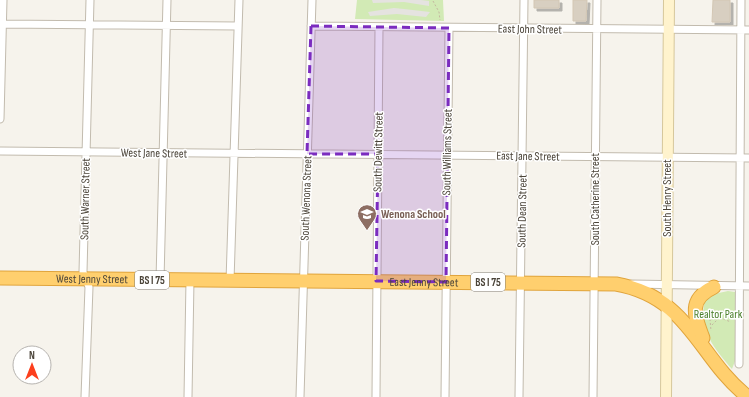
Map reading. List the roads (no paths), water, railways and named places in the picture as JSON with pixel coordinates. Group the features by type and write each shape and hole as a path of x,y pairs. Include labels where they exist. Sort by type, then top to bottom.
{"highway":[{"name":"West Jenny Street","path":"0,278 304,281"},
{"name":"East Jenny Street","path":"304,281 616,284 628,286 667,306"},
{"path":"709,353 695,313 696,302 700,296 704,291 714,287"},
{"name":"BS I 75","path":"667,306 682,319 729,379 748,397"}],"street":[{"path":"0,119 4,0"},
{"name":"South Warner Street","path":"85,397 89,288 83,272 90,0"},
{"path":"160,280 167,0"},
{"path":"230,281 239,0"},
{"name":"South Wenona Street","path":"300,397 312,0"},
{"name":"South Dean Street","path":"519,397 524,0"},
{"name":"South Catherine Street","path":"593,397 597,0"},
{"name":"South Henry Street","path":"666,397 669,0"},
{"path":"739,364 741,0"},
{"path":"2,24 238,26"},
{"name":"East John Street","path":"311,26 597,30 749,30"},
{"name":"South Dewitt Street","path":"376,397 379,28"},
{"name":"South Williams Street","path":"445,397 449,28"},
{"name":"West Jane Street","path":"0,151 307,154"},
{"name":"East Jane Street","path":"307,154 749,158"},
{"path":"188,397 190,280"},
{"name":"East Jenny Street","path":"616,284 667,284 714,287 749,286"}],"place":[{"name":"Wenona School","path":"367,231"}],"park label":[{"name":"Realtor Park","path":"718,314"}]}
